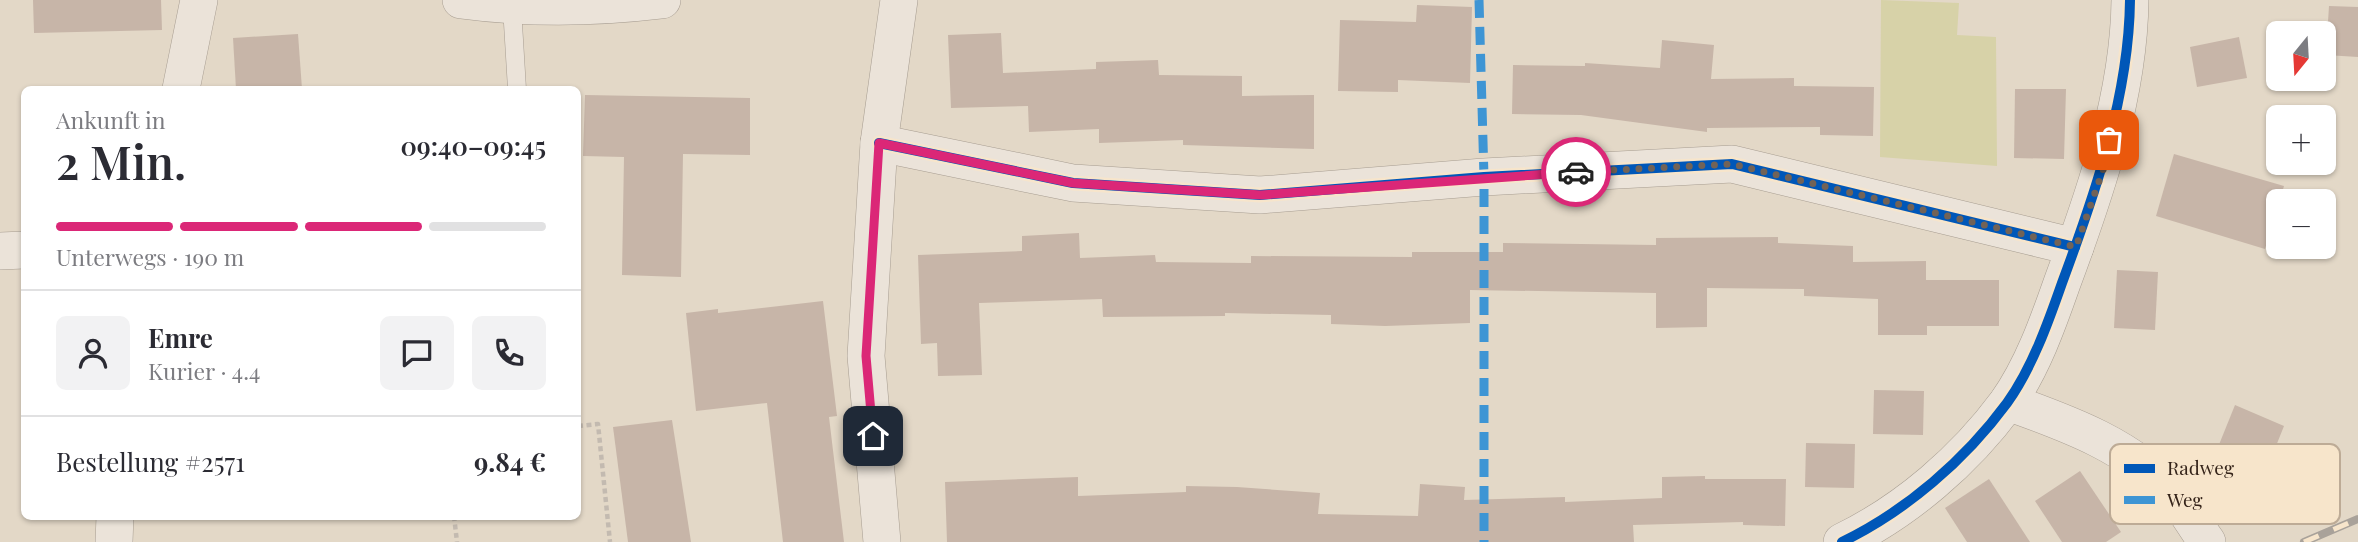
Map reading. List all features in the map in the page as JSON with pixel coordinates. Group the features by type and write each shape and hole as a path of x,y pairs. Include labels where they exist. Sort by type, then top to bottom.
{"street":[{"path":"182,86 199,0"},
{"path":"461,0 513,7 622,5 662,0"},
{"path":"882,542 866,356 879,143 899,0"},
{"path":"1842,542 1941,478 2008,402 2044,332 2104,167 2139,2"},
{"path":"879,143 1073,183 1261,195 1484,177 1732,164 2076,247"},
{"path":"0,251 21,250"},
{"path":"2008,402 2065,422 2110,446"},
{"path":"114,542 115,520"},
{"path":"2194,524 2207,542"}],"lane":[{"path":"513,7 517,86"}],"path":[{"path":"581,426 598,424 610,542"},
{"path":"454,520 457,542"}],"shaded area":[{"path":"1881,0 1959,3 1957,35 1996,37 1997,166 1880,157"}],"building":[{"path":"33,0 161,0 162,30 34,33"},
{"path":"1417,5 1472,7 1470,83 1398,80 1398,92 1338,91 1340,20 1416,22"},
{"path":"2329,6 2358,7 2358,57 2336,56 2336,21 2328,21"},
{"path":"1001,33 1003,73 1096,69 1096,62 1158,60 1159,75 1242,76 1242,96 1314,95 1314,149 1183,145 1183,140 1099,143 1099,129 1029,132 1028,106 951,108 948,35"},
{"path":"298,34 302,86 236,86 233,38"},
{"path":"2239,37 2247,78 2197,87 2190,47"},
{"path":"1662,40 1714,45 1711,79 1794,78 1794,86 1874,87 1873,136 1820,135 1820,127 1707,128 1707,132 1581,115 1512,114 1513,65 1585,66 1585,63 1660,68"},
{"path":"2015,89 2066,89 2064,159 2014,158"},
{"path":"585,95 750,98 750,155 683,154 681,277 622,275 624,157 583,156"},
{"path":"2174,154 2284,186 2283,189 2266,189 2265,249 2156,216"},
{"path":"1079,233 1080,258 1155,255 1156,262 1251,263 1251,256 1412,257 1412,252 1503,252 1503,243 1656,245 1656,238 1778,237 1778,243 1853,246 1853,262 1926,261 1926,280 1999,280 1999,326 1927,326 1927,335 1878,335 1878,299 1804,296 1804,289 1707,288 1707,327 1656,328 1656,293 1470,290 1470,323 1385,326 1331,324 1331,315 1225,313 1225,316 1103,317 1102,299 979,303 982,375 938,376 937,343 921,344 918,255 1022,251 1022,236"},
{"path":"2117,270 2158,272 2155,330 2114,328"},
{"path":"823,301 837,416 829,417 844,542 783,542 767,403 696,411 686,313 718,309 718,313"},
{"path":"1874,390 1924,391 1923,435 1873,434"},
{"path":"2235,405 2284,426 2277,444 2219,444"},
{"path":"672,420 691,542 628,542 613,427"},
{"path":"1806,443 1855,444 1854,488 1805,487"},
{"path":"2080,471 2110,516 2110,524 2116,524 2121,532 2106,542 2062,542 2035,501"},
{"path":"1705,476 1705,479 1786,479 1785,526 1743,525 1743,522 1633,525 1634,542 947,542 945,482 1078,477 1078,496 1186,492 1186,486 1237,487 1320,493 1318,514 1418,516 1420,484 1465,487 1464,500 1565,497 1565,502 1662,498 1662,477"},
{"path":"1989,479 2030,542 1967,542 1945,508"}],"railway":[{"path":"2304,542 2358,519"}],"marked path":[{"path":"1479,0 1484,177 1484,542"}],"cycle path":[{"path":"1842,542 1889,515 1953,464 2007,403 2024,375 2057,298 2098,180 2124,72 2130,0"},
{"path":"879,143 1073,183 1260,195 1484,177 1732,164 2075,247"}],"way so far":[{"path":"1576,172 1732,164 2076,247 2104,167 2109,140"}],"route":[{"path":"873,436 866,356 879,143 1073,183 1261,195 1576,172"}]}
